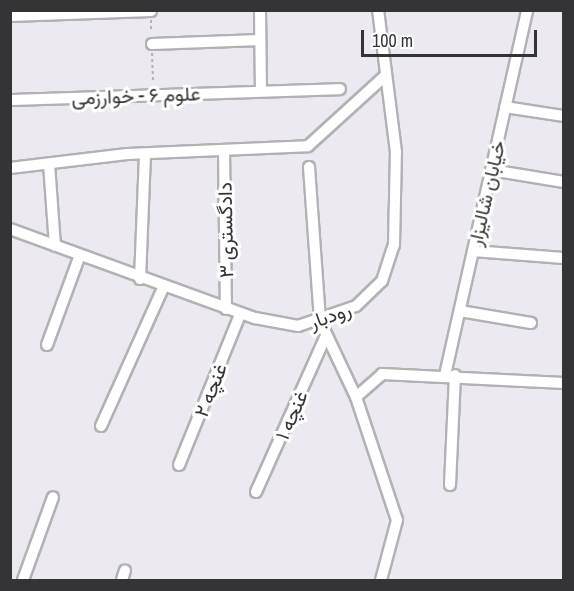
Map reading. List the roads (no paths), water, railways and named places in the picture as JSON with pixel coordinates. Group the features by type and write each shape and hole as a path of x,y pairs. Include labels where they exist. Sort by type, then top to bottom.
{"street":[{"path":"260,10 261,89"},
{"name":"رودبار","path":"10,230 240,315 298,326 320,321 356,306 382,281 394,245 396,152 378,10"},
{"name":"خیابان شالیزار","path":"450,485 450,375 460,311 527,10"},
{"path":"10,15 151,11"},
{"path":"152,44 261,40"},
{"path":"10,168 145,153 308,146 386,75"},
{"name":"علوم ۶ - خوارزمی","path":"10,100 261,89 340,89"},
{"path":"505,107 564,116"},
{"name":"دادگستری ۳","path":"224,150 226,309"},
{"path":"140,279 145,153"},
{"path":"49,164 55,246"},
{"path":"309,167 320,321 325,338 356,398 397,520 381,580"},
{"path":"491,170 564,182"},
{"path":"473,251 564,258"},
{"path":"47,345 80,255"},
{"path":"101,426 163,288"},
{"path":"460,311 531,323"},
{"name":"غنچه ۲","path":"179,465 240,315"},
{"name":"غنچه ۱","path":"256,492 325,338"},
{"path":"356,398 382,374 450,375 564,383"},
{"path":"23,580 53,497"}]}
